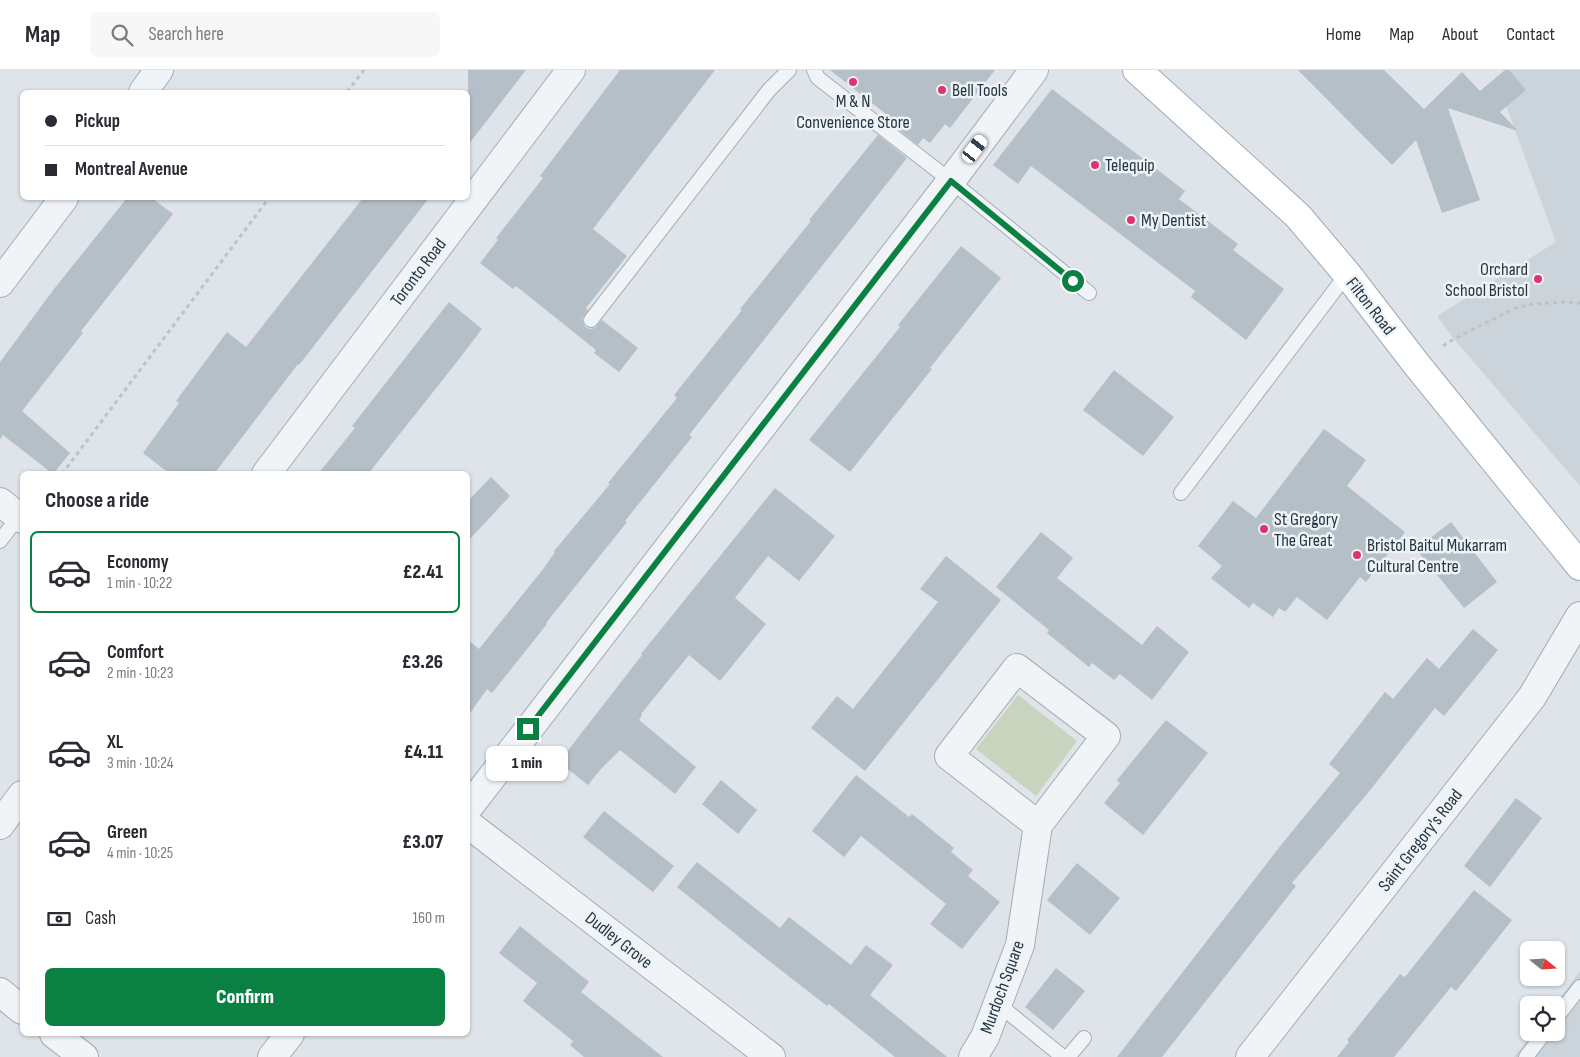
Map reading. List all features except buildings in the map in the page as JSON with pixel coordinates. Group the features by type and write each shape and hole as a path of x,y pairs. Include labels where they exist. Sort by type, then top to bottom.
{"main road":[{"name":"Filton Road","path":"1137,70 1298,216 1347,274 1417,365 1580,566"}],"street":[{"path":"145,90 160,70"},
{"name":"Toronto Road","path":"268,471 571,70"},
{"path":"470,805 951,181 1034,70"},
{"path":"0,283 62,200"},
{"name":"Saint Gregory's Road","path":"1250,1057 1532,697 1580,616"},
{"name":"Murdoch Square","path":"973,1057 986,1037 1020,945 1038,824 1106,736 1017,668 949,756 1038,824"},
{"path":"0,825 20,798"},
{"name":"Dudley Grove","path":"470,826 771,1057"},
{"path":"0,992 20,1008"},
{"path":"57,1036 84,1057"},
{"path":"272,1057 288,1036"}],"lane":[{"path":"591,320 769,90 789,70"},
{"path":"814,70 818,78 951,181 1089,293"},
{"path":"1181,493 1347,274"},
{"path":"0,541 14,512"},
{"path":"1565,1006 1580,987"},
{"path":"998,1004 1063,1057"},
{"path":"1068,1057 1084,1038"},
{"path":"1526,1057 1538,1041"}],"path":[{"path":"349,90 364,70"},
{"path":"64,471 268,200"},
{"path":"1454,339 1513,308 1532,304 1580,303"}],"shaded area":[{"name":"Orchard School Bristol","path":"1507,70 1580,70 1580,486 1454,339 1437,316 1556,242 1496,78"},
{"path":"1580,971 1580,1057 1514,1057 1527,1041 1565,1041 1565,996 1561,996"}],"green space":[{"path":"1018,695 1077,741 1036,796 976,749"}],"place":[{"name":"M & N Convenience Store","path":"853,82"},
{"name":"Bell Tools","path":"942,90"},
{"name":"Telequip","path":"1095,165"},
{"name":"My Dentist","path":"1131,220"},
{"name":"Orchard School Bristol","path":"1538,279"},
{"name":"St Gregory The Great","path":"1264,529"},
{"name":"Bristol Baitul Mukarram Cultural Centre","path":"1357,555"}],"route":[{"path":"528,729 951,181 1073,281"}]}
